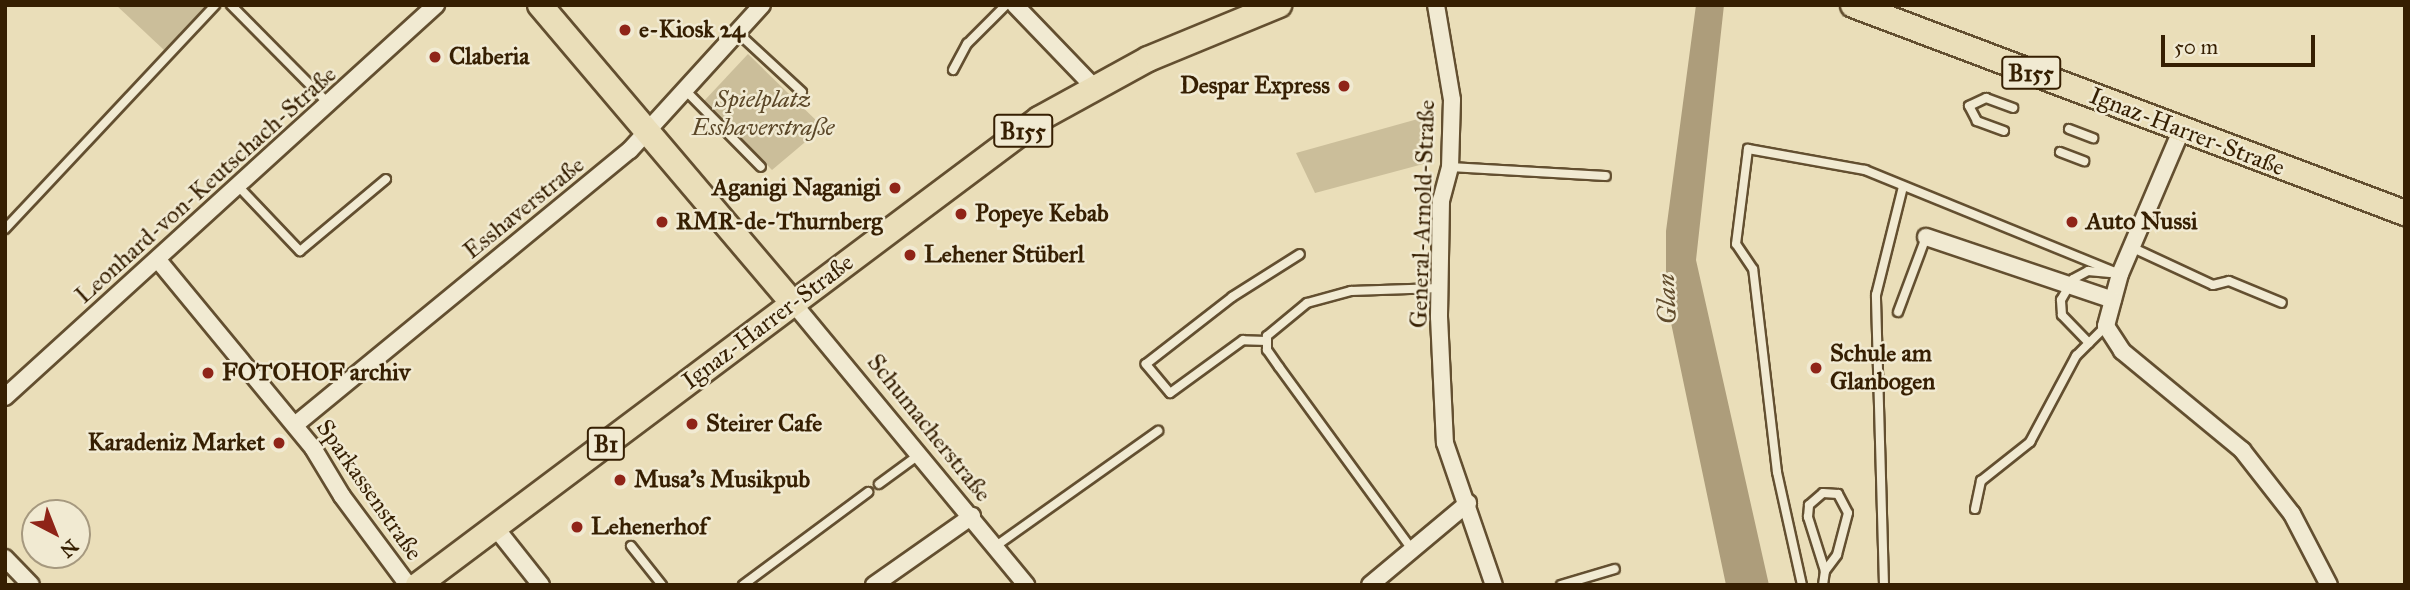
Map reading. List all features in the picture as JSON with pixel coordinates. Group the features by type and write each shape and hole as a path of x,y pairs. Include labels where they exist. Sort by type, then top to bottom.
{"main road":[{"path":"540,5 793,303"},
{"name":"Ignaz-Harrer-Straße","path":"418,585 1039,119 1093,86 1279,5"},
{"name":"Ignaz-Harrer-Straße","path":"1853,5 2181,131 2405,213"}],"street":[{"name":"Leonhard-von-Keutschach-Straße","path":"5,397 436,5"},
{"name":"Esshaverstraße","path":"295,425 647,134 762,5"},
{"path":"1015,5 1093,86"},
{"name":"General-Arnold-Straße","path":"1436,5 1452,100 1450,167 1441,201 1439,288 1445,443 1468,503 1494,585"},
{"path":"2181,131 2120,274 2106,326 2122,351 2242,450 2292,514 2329,585"},
{"path":"1926,237 2113,300"},
{"name":"Sparkassenstraße","path":"158,260 295,425 408,585"},
{"name":"Schumacherstraße","path":"793,303 972,516 1026,585"},
{"path":"1370,585 1468,503"},
{"path":"874,585 972,516"},
{"path":"495,527 541,585"},
{"path":"5,558 31,585"}],"lane":[{"path":"5,229 215,5"},
{"path":"231,5 329,104"},
{"path":"953,70 967,44 1006,5"},
{"path":"738,33 802,92"},
{"path":"687,92 761,167"},
{"path":"2004,131 1977,121 1969,106 1986,97 2013,108"},
{"path":"2069,129 2093,138"},
{"path":"1802,585 1777,472 1753,269 1736,244 1748,149 1864,170 2120,274"},
{"path":"2060,152 2084,161"},
{"path":"1450,167 1606,176"},
{"path":"238,186 300,251 386,179"},
{"path":"1884,585 1876,295 1903,187"},
{"path":"1898,312 1926,237"},
{"path":"2131,247 2213,285 2229,281 2282,303"},
{"path":"1267,341 1243,340 1170,393 1146,364 1232,297 1300,254"},
{"path":"2089,344 2062,316 2061,300 2069,285 2088,271 2120,274"},
{"path":"1411,548 1279,367 1267,336 1307,303 1351,291 1439,288"},
{"path":"1975,509 1981,481 2030,442 2076,356 2106,326"},
{"path":"996,546 1158,431"},
{"path":"879,484 920,454"},
{"path":"743,585 868,492"},
{"path":"1823,585 1825,571 1808,517 1810,505 1823,493 1838,494 1848,513 1837,555 1825,571"},
{"path":"631,546 662,585"},
{"path":"1561,585 1615,569"}],"green space":[{"path":"116,5 206,5 164,50"},
{"name":"Spielplatz Esshaverstraße","path":"748,54 823,127 772,170 704,101"},
{"path":"1425,117 1427,163 1315,193 1296,153"}],"water":[{"name":"Glan","path":"1696,5 1724,5 1696,260 1769,585 1726,585 1666,299 1666,231"}],"place":[{"name":"e-Kiosk 24","path":"625,30"},
{"name":"Claberia","path":"435,57"},
{"name":"Despar Express","path":"1344,86"},
{"name":"Aganigi Naganigi","path":"895,188"},
{"name":"Popeye Kebab","path":"961,214"},
{"name":"RMR-de-Thurnberg","path":"662,222"},
{"name":"Auto Nussi","path":"2072,222"},
{"name":"Lehener Stüberl","path":"910,255"},
{"name":"Schule am Glanbogen","path":"1816,368"},
{"name":"FOTOHOF archiv","path":"208,373"},
{"name":"Steirer Cafe","path":"692,424"},
{"name":"Karadeniz Market","path":"279,443"},
{"name":"Musa's Musikpub","path":"620,480"},
{"name":"Lehenerhof","path":"577,527"}]}
